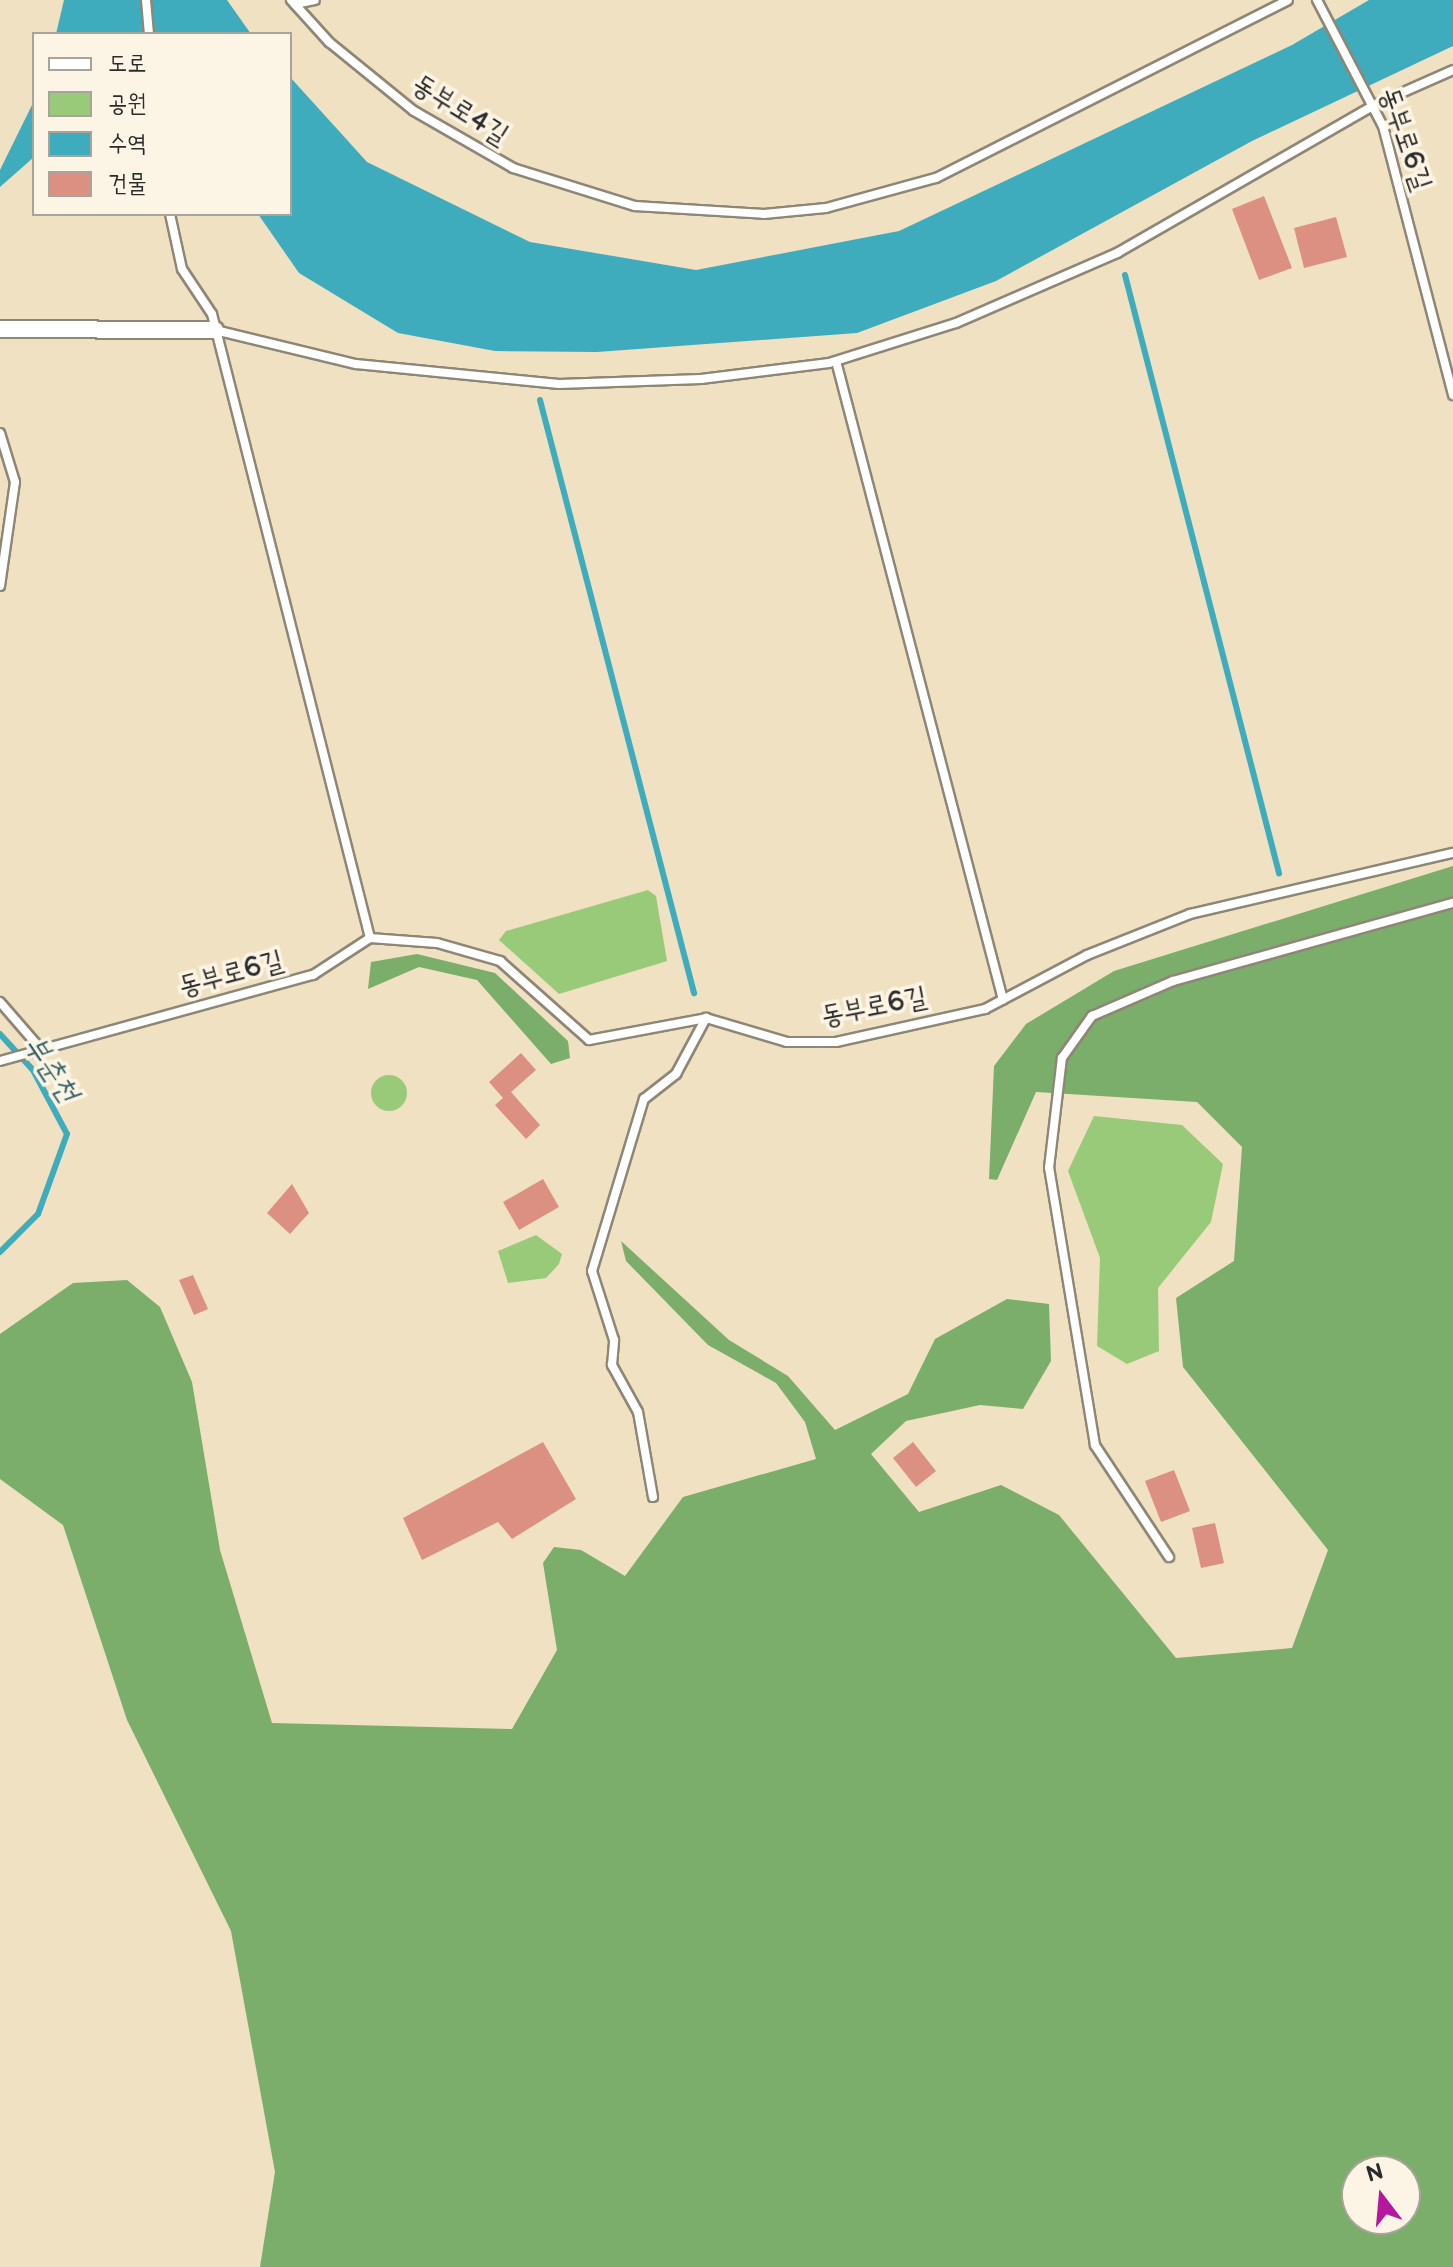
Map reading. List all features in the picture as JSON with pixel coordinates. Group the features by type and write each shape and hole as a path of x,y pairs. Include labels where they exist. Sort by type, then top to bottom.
{"street":[{"path":"0,329 215,330"}],"lane":[{"path":"146,0 149,32"},
{"path":"293,2 315,0"},
{"name":"동부로4길","path":"293,2 371,77 458,139 562,187 635,206 764,214 826,208 909,187 1288,0"},
{"name":"동부로6길","path":"1317,0 1374,105 1453,395"},
{"path":"215,330 356,364 559,384 701,379 836,361 956,323 1117,253 1374,105 1453,70"},
{"path":"170,216 178,261 215,330 370,938"},
{"path":"836,361 1003,1000"},
{"path":"0,433 15,482 0,586"},
{"name":"동부로6길","path":"0,1061 39,1047 313,975 370,938 437,943 500,961 589,1040 706,1018 787,1042 836,1042 1003,1000 1087,955 1190,914 1453,853"},
{"path":"1169,1557 1095,1445 1049,1168 1062,1058 1092,1016 1173,981 1453,903"},
{"path":"0,1002 39,1047"},
{"path":"653,1497 638,1412 612,1365 614,1340 592,1271 644,1099 676,1074 706,1018"}],"green space":[{"path":"1453,866 1453,2267 260,2267 275,2172 231,1931 127,1720 63,1525 0,1479 0,1334 73,1283 127,1280 160,1307 192,1382 220,1550 272,1723 512,1729 557,1650 543,1563 554,1547 581,1550 625,1576 683,1497 816,1459 805,1422 776,1383 708,1345 626,1261 621,1241 729,1340 788,1376 835,1430 908,1394 935,1339 1007,1299 1049,1304 1051,1361 1023,1409 980,1405 906,1421 871,1454 919,1512 1001,1485 1059,1515 1176,1658 1292,1648 1328,1550 1183,1367 1176,1298 1234,1261 1242,1147 1197,1102 1036,1092 997,1180 989,1179 994,1066 1026,1024 1114,971"},
{"path":"648,890 656,896 667,961 559,994 499,940 506,931"},
{"path":"417,954 495,973 568,1041 570,1058 551,1064 477,980 419,967 368,989 371,962"},
{"path":"389,1075 401,1081 407,1093 401,1105 389,1111 377,1105 371,1093 377,1081"},
{"path":"1094,1116 1182,1125 1223,1164 1211,1222 1158,1288 1159,1351 1127,1364 1097,1346 1100,1258 1068,1171"},
{"path":"536,1235 562,1254 559,1264 546,1278 508,1283 498,1251"}],"water":[{"path":"64,0 227,0 250,32 56,32"},
{"path":"1369,0 1453,0 1453,46 1252,141 996,281 857,333 597,352 495,351 398,333 299,273 259,216 292,216 292,79 367,162 530,242 696,270 899,231 1292,45"},
{"path":"32,105 32,159 0,187 0,170"}],"building":[{"path":"1264,196 1292,268 1259,280 1232,209"},
{"path":"1336,217 1347,257 1304,268 1294,228"},
{"path":"521,1053 536,1070 511,1092 540,1125 526,1139 495,1105 503,1098 489,1082"},
{"path":"543,1179 559,1207 519,1230 503,1202"},
{"path":"292,1184 309,1213 290,1234 267,1213"},
{"path":"193,1275 208,1309 194,1315 179,1280"},
{"path":"543,1442 576,1499 512,1539 498,1522 422,1560 403,1518"},
{"path":"913,1442 936,1471 916,1487 893,1458"},
{"path":"1174,1470 1190,1511 1161,1522 1145,1481"},
{"path":"1215,1523 1224,1563 1201,1568 1192,1528"}],"waterway":[{"path":"1125,275 1279,873"},
{"path":"540,400 694,993"},
{"name":"부춘천","path":"0,1034 33,1070 67,1134 38,1214 0,1252"}]}
